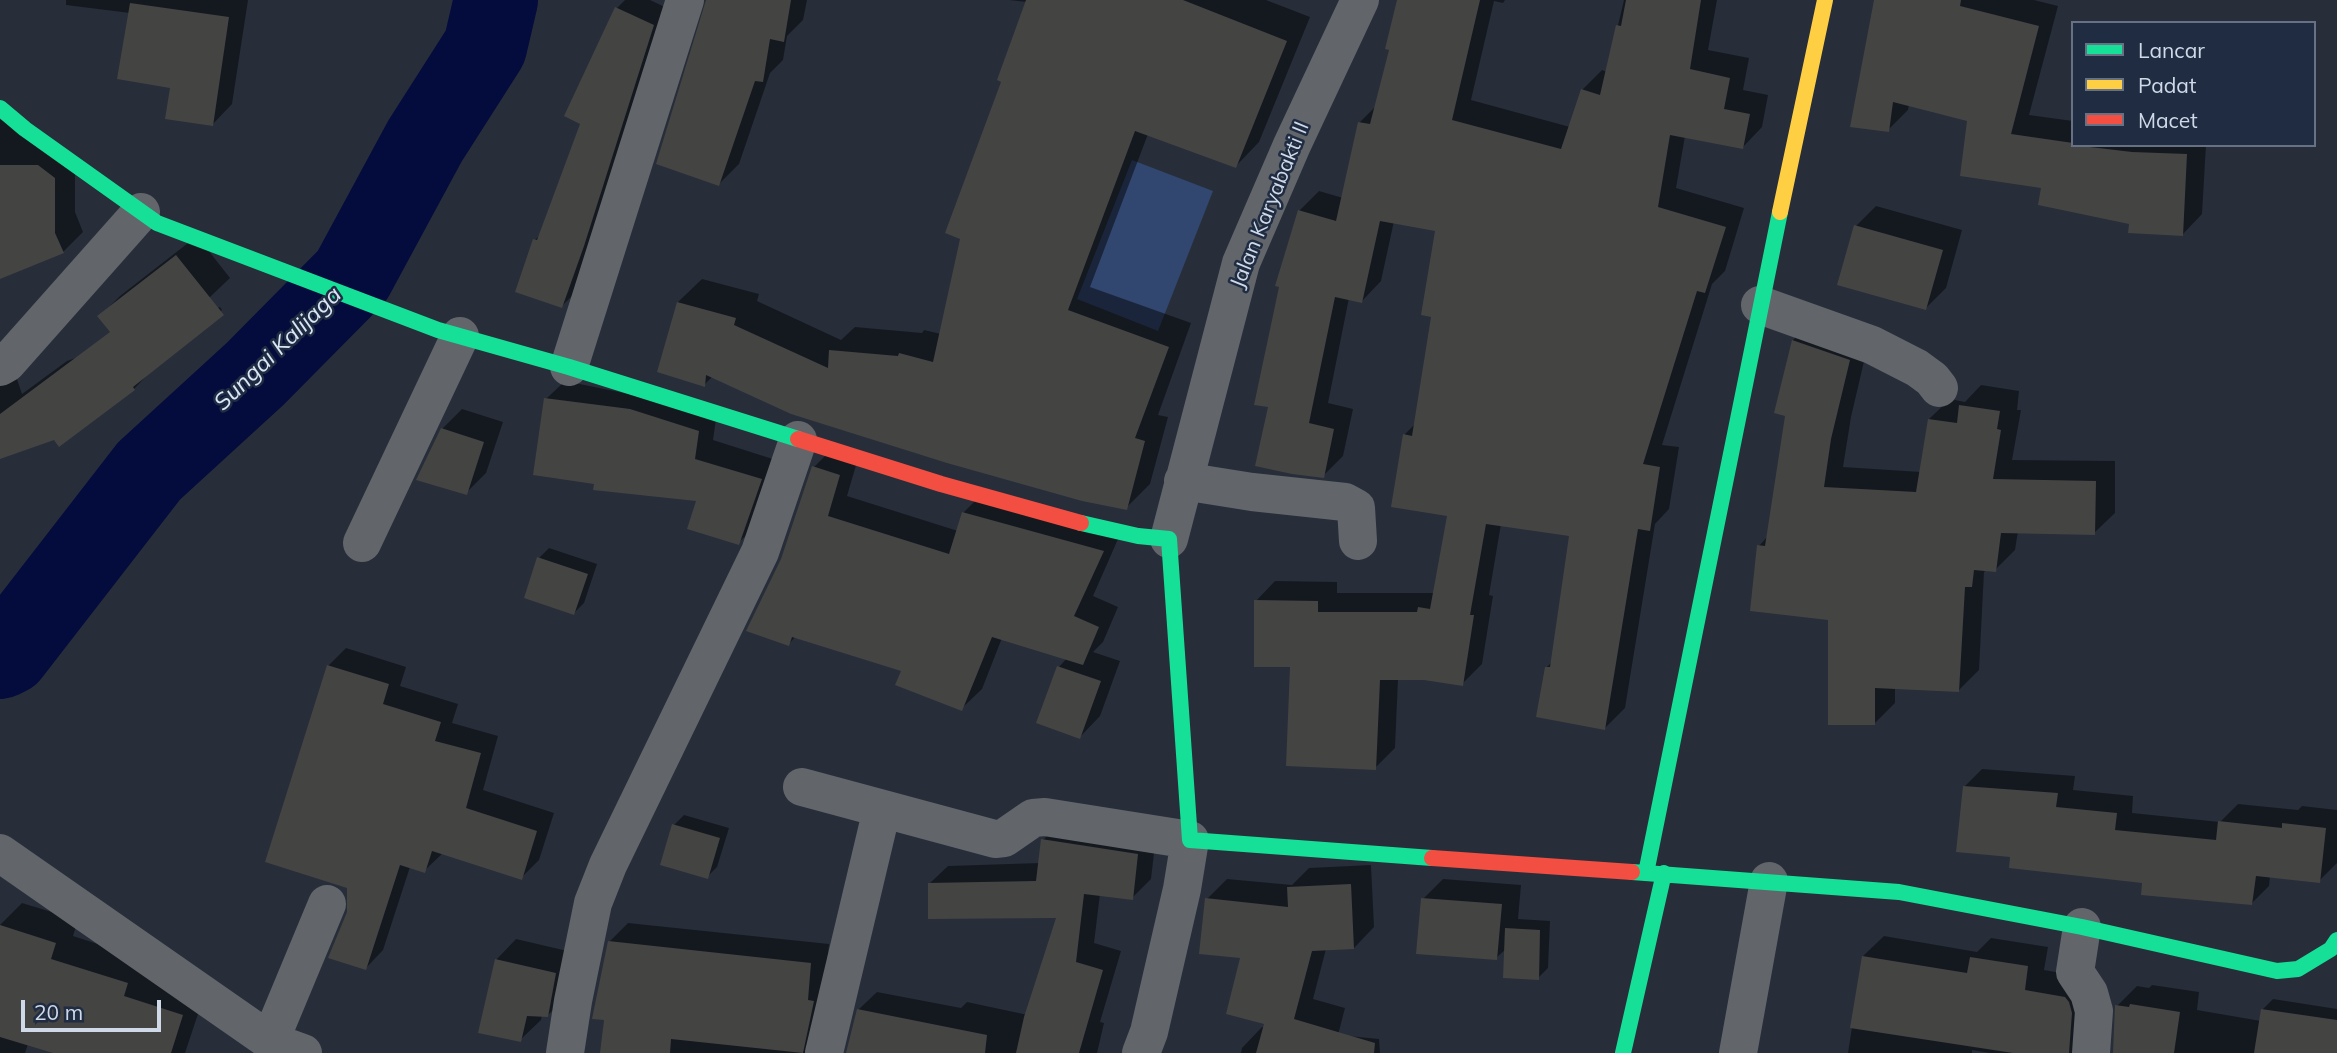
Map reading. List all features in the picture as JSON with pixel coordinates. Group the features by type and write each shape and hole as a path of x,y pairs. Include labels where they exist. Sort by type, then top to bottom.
{"street":[{"path":"569,367 685,0"},
{"name":"Jalan Karyabakti II","path":"1169,539 1241,263 1292,145 1360,0"},
{"path":"1646,873 1760,305 1825,0"},
{"path":"0,108 25,130 157,223 449,333 1077,522 1138,536 1169,539 1190,840 1182,889 1149,1032 1141,1053"},
{"path":"0,367 7,363 141,212"},
{"path":"1760,305 1872,345 1917,368 1932,379 1938,388"},
{"path":"362,542 449,333"},
{"path":"565,1053 593,903 608,865 760,552 798,440"},
{"path":"1183,481 1345,502 1356,508 1358,541"},
{"path":"802,787 995,839 1004,838 1033,818 1045,817 1190,840 1899,892 2082,927 2277,971 2298,969 2331,949 2337,940"},
{"path":"824,1053 882,809"},
{"path":"0,853 286,1047 327,904"},
{"path":"1623,1053 1664,873"},
{"path":"1738,1053 1769,881"},
{"path":"2082,927 2075,972 2089,993 2094,1011 2091,1053"}],"shaded area":[{"path":"1132,160 1213,191 1158,331 1077,299"}],"building":[{"path":"706,0 791,0 784,42 770,39 763,82 755,81 719,186 656,164"},
{"path":"1026,0 1183,0 1287,41 1236,168 1135,131 1068,310 1169,347 1135,438 1145,441 1127,510 1082,501 947,463 791,414 706,375 705,387 657,372 677,302 736,318 734,325 828,368 829,350 898,356 899,353 933,362 960,239 945,233 1001,82 997,80"},
{"path":"1397,0 1480,0 1452,120 1561,149 1581,89 1600,95 1616,25 1621,26 1626,0 1701,0 1690,69 1730,78 1724,109 1750,114 1743,149 1670,135 1658,207 1726,227 1705,293 1697,291 1643,464 1660,467 1650,531 1638,529 1605,730 1536,717 1545,667 1550,667 1569,536 1486,524 1470,615 1474,615 1463,686 1424,680 1380,680 1376,770 1286,766 1290,667 1254,667 1254,600 1318,601 1318,612 1417,612 1418,607 1430,609 1447,516 1391,507 1403,434 1412,436 1431,317 1421,315 1435,231 1380,221 1362,303 1335,297 1309,423 1334,429 1324,478 1255,466 1268,407 1254,405 1279,287 1275,286 1298,210 1336,221 1358,122 1370,124 1389,50 1385,49"},
{"path":"1874,0 1961,0 1960,6 2039,26 2011,134 2071,143 2071,147 2187,154 2183,236 2128,233 2129,224 2038,205 2041,188 1960,176 1967,121 1893,102 1889,132 1850,127"},
{"path":"130,3 229,17 213,126 165,119 170,88 117,79"},
{"path":"615,7 654,25 562,308 515,292 533,239 537,240 580,124 564,116"},
{"path":"0,165 38,165 55,178 55,233 64,253 0,279"},
{"path":"1854,225 1943,250 1926,310 1837,285"},
{"path":"176,255 224,315 133,387 135,390 59,447 54,440 0,459 0,414 110,332 97,316"},
{"path":"1792,340 1850,360 1831,439 1824,487 1916,492 1928,419 1957,423 1959,405 2000,411 1997,429 2001,430 1993,479 2096,481 2095,535 2001,533 1996,572 1974,570 1972,587 1965,587 1959,692 1875,688 1875,725 1828,725 1828,620 1750,611 1757,545 1765,546 1785,416 1774,413"},
{"path":"544,398 630,409 699,431 695,459 762,479 739,545 687,529 696,501 593,490 594,484 533,475"},
{"path":"441,428 484,442 467,495 416,480"},
{"path":"812,466 840,475 828,516 949,554 962,512 1104,551 1074,616 1099,627 1083,665 992,637 962,711 895,685 901,671 792,637 789,646 746,631 781,559"},
{"path":"537,557 588,574 574,615 524,598"},
{"path":"327,665 389,684 383,704 441,722 435,741 481,753 466,808 537,831 522,880 432,851 425,873 400,865 366,970 328,958 347,912 347,888 265,862"},
{"path":"1057,666 1101,681 1080,739 1036,723"},
{"path":"1963,786 2058,793 2056,807 2117,813 2115,830 2216,840 2218,821 2282,828 2282,823 2326,828 2320,883 2256,876 2252,905 2141,895 2142,883 2009,868 2010,857 1956,852"},
{"path":"672,824 720,838 708,879 660,865"},
{"path":"1041,839 1138,854 1133,900 1084,894 1076,962 1103,970 1079,1053 1016,1053 1024,1017 1056,918 928,919 928,883 1036,881"},
{"path":"1351,884 1354,949 1312,951 1294,1019 1375,1043 1374,1053 1256,1053 1264,1024 1226,1014 1240,958 1199,954 1205,898 1288,907 1287,887"},
{"path":"1421,898 1502,904 1497,960 1416,954"},
{"path":"0,925 56,943 51,959 128,983 124,996 183,1015 171,1053 53,1053 0,1037"},
{"path":"1505,928 1540,930 1539,980 1503,978"},
{"path":"608,941 811,963 808,1000 814,1001 803,1053 671,1039 670,1053 600,1053 604,1020 592,1019"},
{"path":"1862,956 1967,973 1970,957 2028,966 2025,990 2065,997 2069,1002 2072,1013 2069,1053 2013,1053 1850,1028"},
{"path":"495,959 556,973 548,1017 527,1016 521,1042 478,1033"},
{"path":"2130,1004 2180,1012 2174,1053 2113,1053 2115,1005 2129,1007"},
{"path":"857,1009 987,1035 985,1053 846,1053"},
{"path":"2261,1009 2337,1020 2337,1053 2254,1053"}],"waterway":[{"name":"Sungai Kalijaga","path":"0,657 8,653 149,471 255,374 352,276 425,141 485,47 496,0"}],"traffic: fast":[{"path":"0,108 25,129 157,223 438,330 569,367 798,439"},
{"path":"1646,873 1780,212"},
{"path":"1081,523 1138,536 1169,539 1190,840 1432,858"},
{"path":"1632,872 1899,892 2082,927 2277,971 2298,969 2331,949 2337,940"},
{"path":"1623,1053 1664,873"}],"traffic: slow":[{"path":"1780,212 1825,0"}],"traffic: jam":[{"path":"798,439 941,484 1081,523"},
{"path":"1432,858 1632,872"}]}
